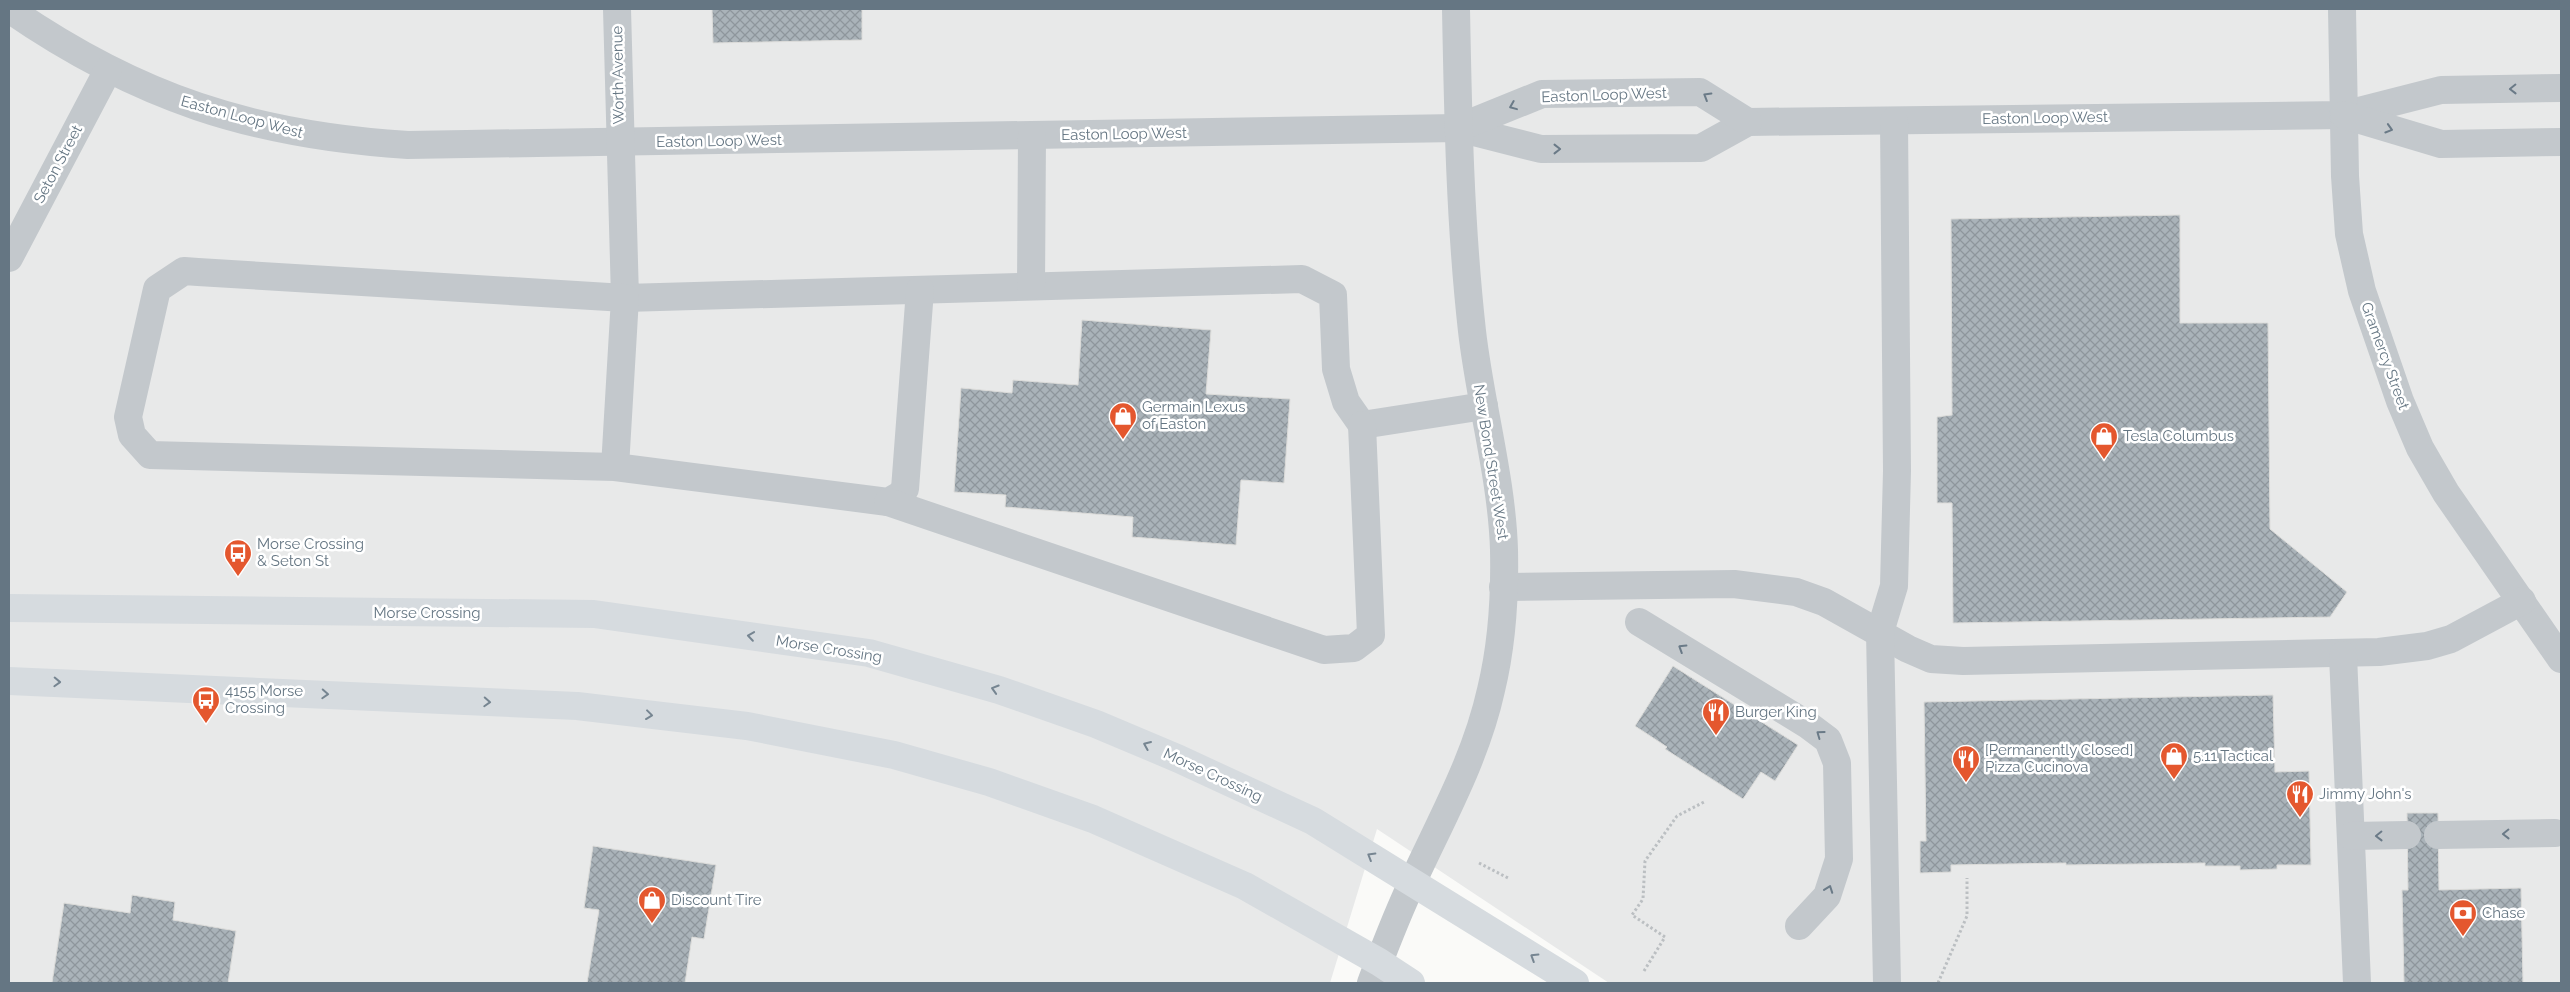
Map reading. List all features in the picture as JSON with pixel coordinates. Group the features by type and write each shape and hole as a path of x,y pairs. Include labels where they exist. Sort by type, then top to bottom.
{"main road":[{"name":"Morse Crossing","path":"9,608 594,614 870,653 999,690 1096,724 1313,821 1575,983"},
{"path":"9,681 577,706 747,726 894,755 989,782 1093,819 1245,886 1375,973 1411,983"}],"street":[{"name":"Easton Loop West","path":"9,9 71,50 108,70 180,102 273,129 361,142 434,146 1458,128 1541,149 1700,148 1748,122 2343,115 2442,90 2561,88"},
{"name":"Worth Avenue","path":"615,467 625,298 619,142 617,9"},
{"name":"New Bond Street West","path":"1375,973 1412,882 1466,770 1481,730 1492,689 1498,647 1504,550 1501,514 1464,266 1458,128 1456,9"},
{"name":"Gramercy Street","path":"2342,9 2343,115 2349,234 2362,291 2400,401 2420,448 2446,493 2561,659"},
{"name":"Seton Street","path":"9,258 108,70"},
{"name":"Easton Loop West","path":"1458,128 1542,94 1700,92 1748,122"},
{"name":"Easton Loop West","path":"2343,115 2441,144 2561,142"},
{"path":"1887,983 1880,632 1894,586 1897,490 1894,121"},
{"path":"1031,286 1032,136"},
{"path":"184,271 625,298 1031,286 1302,279 1333,295 1336,369 1346,402 1362,424 1371,635 1354,648 1324,650 888,502 615,467 150,455 132,435 128,417 157,289 184,271"},
{"path":"888,502 900,495 905,489 920,290"},
{"path":"1362,424 1484,406"},
{"path":"1503,587 1734,584 1767,587 1796,592 1824,602 1908,649 1931,659 1955,661 2343,655 2427,646 2451,639 2522,601"},
{"path":"1639,622 1808,725 1828,740 1837,763 1839,859 1827,896 1799,926"},
{"path":"2343,655 2357,983"},
{"path":"2438,835 2555,833"},
{"path":"2351,836 2407,835"}],"path":[{"path":"1644,971 1665,937 1632,915 1643,899 1644,861 1677,816 1704,802"},
{"path":"1479,863 1510,879"},
{"path":"1938,983 1968,916 1967,878"}],"shaded area":[{"path":"9,9 2561,9 2561,983 1609,983 1377,829 1330,983 9,983"}],"building":[{"path":"712,9 862,9 862,40 713,43"},
{"name":"Tesla Columbus","path":"2180,215 2180,323 2268,323 2270,529 2347,592 2330,617 1953,623 1952,503 1937,503 1937,417 1952,415 1951,219"},
{"name":"Germain Lexus of Easton","path":"1082,320 1211,330 1206,394 1290,399 1284,483 1241,480 1236,545 1132,537 1133,517 1005,507 1006,495 954,492 961,388 1012,393 1013,380 1078,385"},
{"name":"Burger King","path":"1673,666 1798,745 1775,781 1761,772 1743,799 1665,749 1667,747 1635,726"},
{"path":"2273,695 2275,772 2309,771 2311,865 2277,865 2277,869 2240,870 2240,866 2205,866 2205,863 1951,865 1951,872 1920,873 1920,841 1926,841 1924,702"},
{"name":"Chase","path":"2407,813 2438,813 2439,890 2521,888 2523,983 2404,983 2402,890 2408,890"},
{"name":"Discount Tire","path":"593,846 716,865 704,939 692,937 685,983 587,983 599,910 584,908"},
{"path":"132,895 175,902 173,920 236,931 228,983 52,983 64,903 130,913"}],"place":[{"name":"Germain Lexus of Easton","path":"1123,440"},
{"name":"Tesla Columbus","path":"2104,460"},
{"name":"Morse Crossing & Seton St","path":"238,577"},
{"name":"4155 Morse Crossing","path":"206,724"},
{"name":"Burger King","path":"1716,736"},
{"name":"5.11 Tactical","path":"2174,780"},
{"name":"[Permanently Closed] Pizza Cucinova","path":"1966,783"},
{"name":"Jimmy John's","path":"2300,818"},
{"name":"Discount Tire","path":"652,924"},
{"name":"Chase","path":"2463,937"}]}
